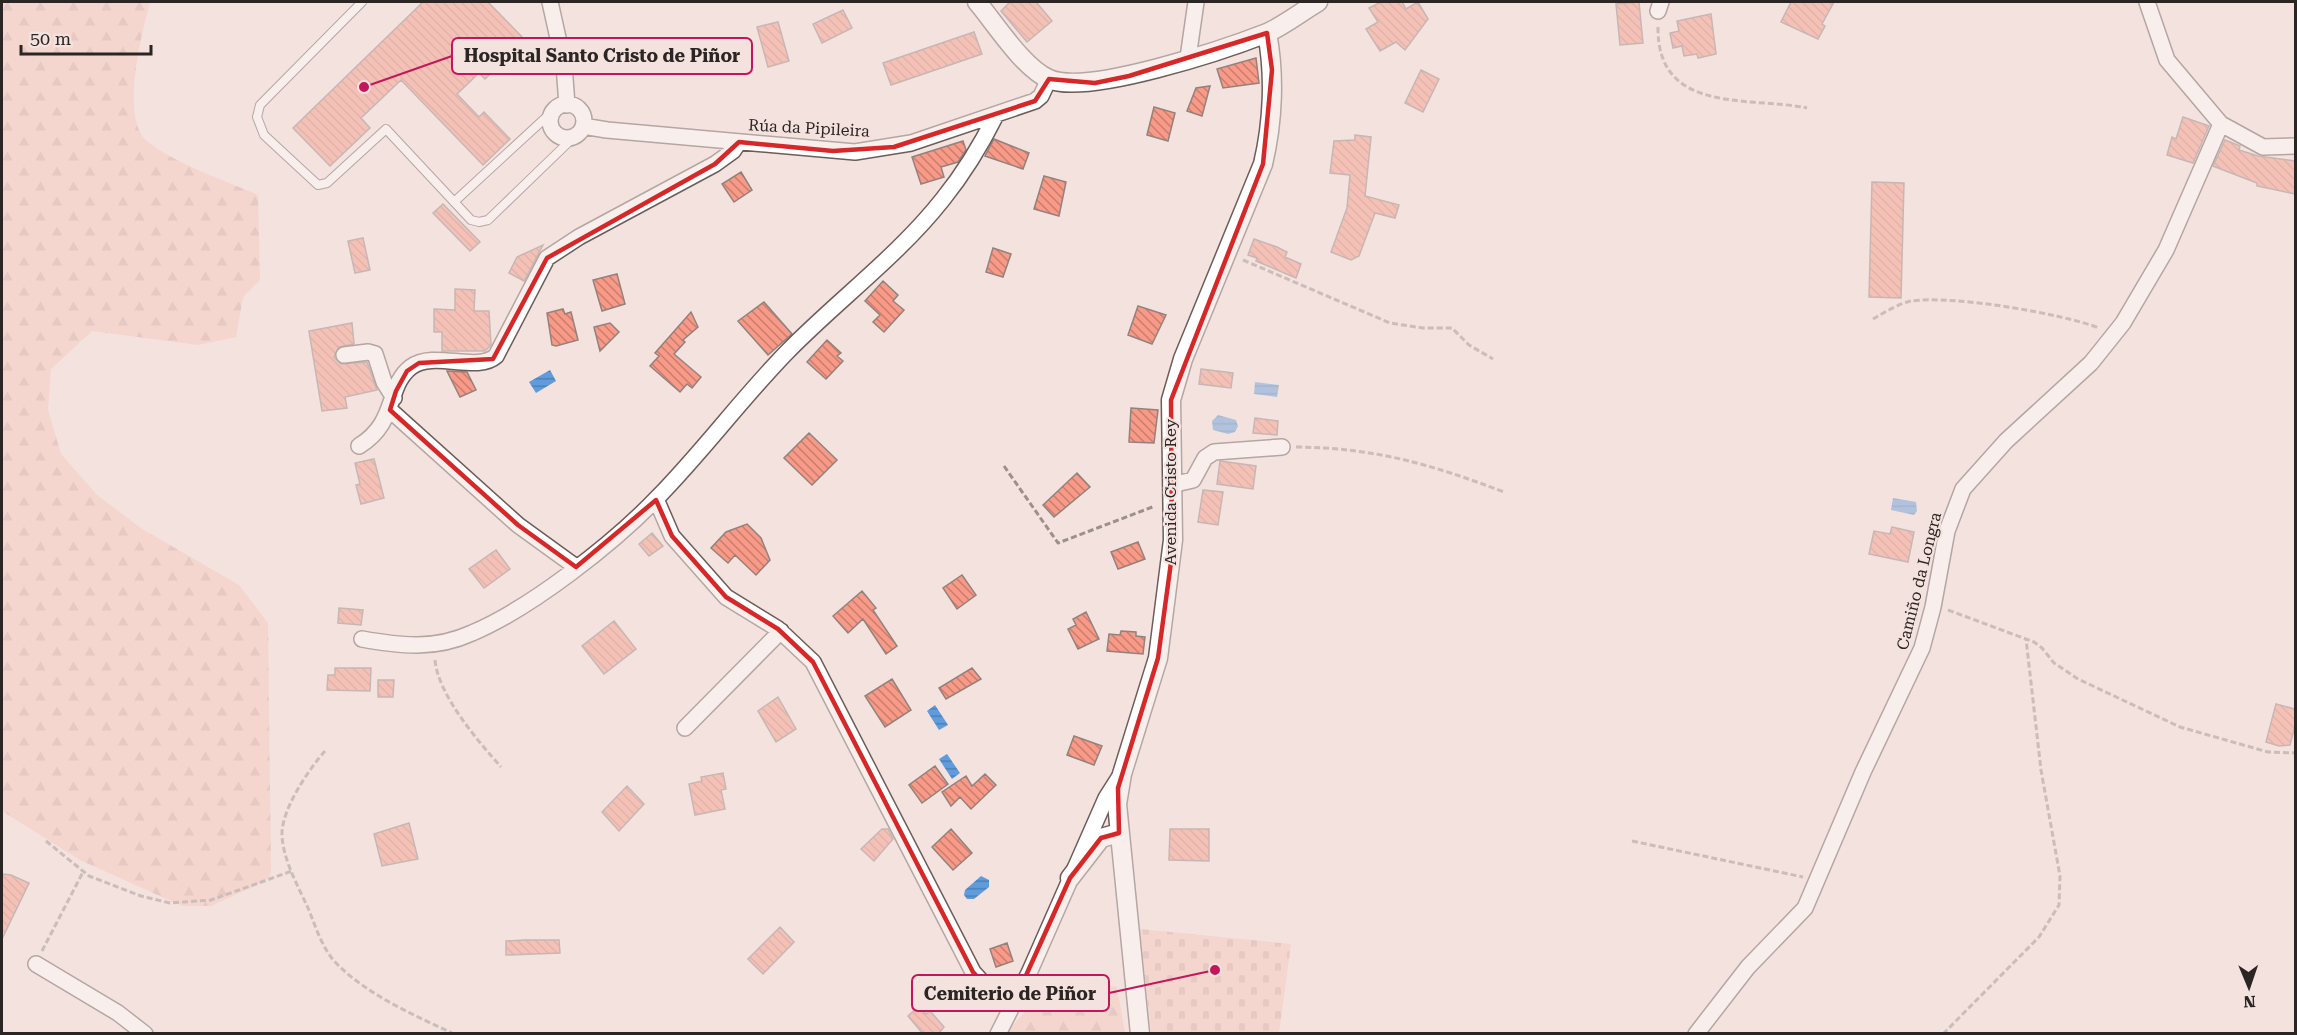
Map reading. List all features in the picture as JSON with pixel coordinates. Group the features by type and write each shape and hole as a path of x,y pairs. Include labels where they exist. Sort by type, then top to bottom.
{"street":[{"name":"Rúa da Pipileira","path":"550,2 564,65 561,107 550,124 555,134 565,138 580,131 833,151 877,150 911,143 1035,101 1041,96 1049,79"},
{"path":"977,2 1018,52 1049,79 1095,83 1129,76 1267,33 1318,2"},
{"path":"1188,58 1196,2"},
{"path":"2147,2 2167,60 2220,124 2263,147 2295,147"},
{"name":"Avenida Cristo Rey","path":"1140,1034 1117,804 1122,774 1158,658 1172,555 1169,423 1175,380 1257,182 1266,151 1272,70 1267,33"},
{"path":"561,107 579,110 580,131"},
{"path":"362,639 416,647 435,646 454,641 490,625 576,567 656,499 784,355 823,315 892,253 943,200 969,164 996,114"},
{"name":"Camiño da Longra","path":"1696,1034 1748,967 1805,908 1820,879 1832,842 1863,772 1911,675 1933,606 1947,531 1968,481 2006,441 2079,375 2114,335 2146,287 2166,250 2220,124"},
{"path":"359,446 382,427 407,371 419,363 492,359 547,258 579,237 715,164 733,151 739,142"},
{"path":"344,355 368,352 375,354 392,404 518,525 576,567"},
{"path":"1171,486 1192,480 1205,458 1214,452 1282,447"},
{"path":"656,499 672,536 726,597 781,631 816,667 858,754 973,972 993,994 1014,1002"},
{"path":"685,728 781,631"},
{"path":"998,1034 1106,798 1122,774"},
{"path":"1070,878 1101,838 1119,833"},
{"path":"36,964 118,1013 145,1034"}],"lane":[{"path":"363,2 268,94 260,105 257,117 264,135 315,184 321,186 327,183 382,130 389,130 471,220 479,222 488,220 580,131"},
{"path":"454,202 561,107"}],"path":[{"path":"1660,6 1658,39 1661,59 1673,75 1688,86 1723,100 1806,108"},
{"path":"1227,254 1390,323 1423,328 1452,328 1469,345 1493,359"},
{"path":"1874,319 1908,302 1955,302 1993,305 2074,320 2114,335"},
{"path":"1282,447 1334,449 1409,459 1504,492"},
{"path":"1004,466 1058,543 1145,510 1172,505"},
{"path":"1933,606 1970,616 2026,639 2042,648 2054,663 2078,680 2180,727 2268,752 2295,753"},
{"path":"1943,1034 2040,937 2059,905 2060,876 2041,770 2026,639"},
{"path":"435,646 437,674 442,686 480,742 501,767"},
{"path":"325,751 306,776 282,825 283,843 292,871 324,945 338,964 386,1000 454,1034"},
{"path":"46,841 83,872 154,901 180,904 211,900 292,871"},
{"path":"1632,841 1820,879"},
{"path":"36,964 83,872"}],"highlighted area":[{"path":"1267,33 1272,70 1263,164 1171,400 1172,555 1158,658 1118,788 1119,833 1101,838 1070,878 1014,1002 993,994 973,972 813,662 778,629 726,597 672,536 656,500 576,567 518,525 390,410 396,391 407,371 419,363 493,359 547,258 715,164 739,142 833,151 894,147 1035,101 1049,79 1095,83 1129,76"}],"green space":[{"path":"2,2 150,2 139,51 134,90 137,124 143,137 164,153 258,195 260,280 243,297 236,337 198,345 92,331 51,369 48,410 61,454 97,495 142,529 239,585 268,623 271,872 268,878 261,883 211,906 182,906 80,860 2,811"},
{"path":"1140,929 1291,944 1279,1033 1151,1033"},
{"path":"1055,975 1117,987 1125,1033 1006,1034"}],"water":[{"path":"550,370 556,381 536,393 529,382"},
{"path":"1255,382 1279,385 1277,397 1254,394"},
{"path":"1218,415 1236,420 1238,426 1235,432 1228,434 1213,430 1212,421"},
{"path":"1893,498 1916,502 1917,511 1914,515 1891,510"},
{"path":"935,705 948,725 939,730 927,711"},
{"path":"947,754 960,773 952,779 939,759"},
{"path":"981,876 989,880 989,887 974,899 967,899 964,895 965,890"}],"building":[{"path":"423,2 488,2 525,40 485,79 479,73 457,94 479,117 484,112 510,139 483,165 401,80 361,118 370,128 330,166 293,128"},
{"path":"1010,2 1036,2 1052,21 1027,42 1001,11"},
{"path":"1381,2 1402,2 1406,9 1418,2 1428,19 1405,50 1396,42 1380,51 1366,29 1378,22 1369,8"},
{"path":"1639,2 1643,43 1620,45 1616,4"},
{"path":"1791,2 1834,2 1822,24 1825,26 1818,39 1781,22"},
{"path":"843,10 852,28 822,43 813,24"},
{"path":"1711,14 1716,54 1698,58 1697,54 1684,56 1682,46 1673,48 1670,33 1679,31 1677,21"},
{"path":"778,22 789,61 768,67 757,27"},
{"path":"974,32 982,54 891,85 883,63"},
{"path":"1256,58 1259,83 1223,88 1217,69"},
{"path":"1421,70 1439,79 1423,112 1405,103"},
{"path":"1210,86 1202,116 1187,111 1196,88"},
{"path":"1154,107 1175,113 1168,141 1147,135"},
{"path":"2183,117 2209,126 2193,163 2167,155 2172,137 2176,139"},
{"path":"1355,135 1371,137 1365,196 1399,205 1395,218 1375,213 1359,256 1351,260 1331,252 1347,208 1350,175 1330,173 1334,141 1355,140"},
{"path":"994,139 1029,153 1023,169 985,156"},
{"path":"2225,140 2240,146 2239,150 2258,156 2295,161 2295,194 2257,186 2257,183 2213,166"},
{"path":"963,141 966,150 958,162 941,167 944,177 921,184 912,157"},
{"path":"741,172 752,190 734,202 722,184"},
{"path":"1044,176 1066,182 1059,216 1034,209"},
{"path":"1872,182 1904,183 1901,298 1869,297"},
{"path":"443,204 480,242 470,251 433,213"},
{"path":"363,238 370,270 355,273 348,241"},
{"path":"1254,239 1287,252 1285,257 1301,264 1296,278 1256,261 1257,258 1248,255"},
{"path":"543,245 524,281 509,273 517,257"},
{"path":"993,248 1011,254 1003,277 986,272"},
{"path":"617,274 625,304 602,311 593,280"},
{"path":"883,281 898,295 893,301 904,310 884,332 873,322 880,315 865,301"},
{"path":"455,289 475,290 474,311 489,311 491,345 485,351 442,351 442,332 434,332 434,309 455,310"},
{"path":"764,302 792,334 768,355 738,321"},
{"path":"1138,306 1166,315 1152,344 1128,335"},
{"path":"563,309 565,314 571,312 578,340 556,346 552,345 547,313"},
{"path":"691,312 698,327 683,340 685,342 674,354 701,377 692,388 687,384 680,392 650,366 659,356 655,353"},
{"path":"352,323 354,344 339,347 334,357 341,364 367,362 377,390 345,397 347,408 322,411 309,331"},
{"path":"610,323 619,332 600,351 594,327"},
{"path":"827,340 841,353 837,356 843,361 826,379 807,362"},
{"path":"1201,369 1233,373 1231,388 1199,384"},
{"path":"447,371 467,372 476,390 460,397"},
{"path":"1131,408 1158,410 1154,443 1129,442"},
{"path":"1255,418 1278,421 1277,435 1253,433"},
{"path":"809,433 837,460 812,485 784,458"},
{"path":"374,459 384,498 361,504 356,485 360,484 355,463"},
{"path":"1220,461 1256,466 1253,489 1217,484"},
{"path":"1077,473 1090,487 1054,517 1043,505"},
{"path":"1203,490 1223,492 1218,525 1198,522"},
{"path":"747,524 761,538 770,560 756,575 735,555 728,563 711,548 726,532"},
{"path":"1892,527 1914,532 1908,562 1869,554 1874,531 1890,534"},
{"path":"652,533 663,546 649,556 639,544"},
{"path":"1138,542 1145,559 1118,569 1111,552"},
{"path":"496,550 510,569 484,588 469,569"},
{"path":"962,575 976,595 957,609 943,588"},
{"path":"862,591 876,608 873,610 897,646 886,654 863,619 848,633 833,616"},
{"path":"339,608 363,610 361,625 338,623"},
{"path":"1086,612 1099,639 1078,649 1068,629 1076,625 1073,619"},
{"path":"614,621 636,649 604,674 582,646"},
{"path":"1121,631 1136,632 1136,636 1145,637 1143,654 1107,651 1109,634 1120,635"},
{"path":"335,668 371,668 370,691 327,690 328,675 335,675"},
{"path":"972,668 981,679 946,699 939,688"},
{"path":"892,679 911,710 885,727 865,696"},
{"path":"378,680 394,680 393,697 378,697"},
{"path":"778,697 796,729 776,742 758,711"},
{"path":"2276,704 2295,709 2295,726 2290,745 2279,746 2266,742"},
{"path":"1074,736 1102,746 1094,765 1067,755"},
{"path":"935,766 948,784 922,803 909,785"},
{"path":"723,773 726,789 721,790 725,809 695,815 689,784 702,781 701,777"},
{"path":"985,774 996,785 971,809 960,797 951,806 942,792 966,776 972,786"},
{"path":"627,786 644,804 619,831 602,812"},
{"path":"409,823 418,859 382,866 374,834"},
{"path":"882,829 888,829 893,839 874,861 861,849"},
{"path":"951,829 972,853 953,870 932,847"},
{"path":"1170,829 1209,829 1209,861 1169,860"},
{"path":"2,874 11,875 29,883 2,939"},
{"path":"780,927 794,942 763,974 748,959"},
{"path":"559,940 560,953 506,955 506,941"},
{"path":"1007,943 1013,961 996,967 990,949"},
{"path":"919,1006 926,1014 930,1011 944,1027 938,1034 923,1034 908,1016"}],"place":[{"name":"Hospital Santo Cristo de Piñor","path":"364,87"},
{"name":"Cemiterio de Piñor","path":"1215,970"}]}
